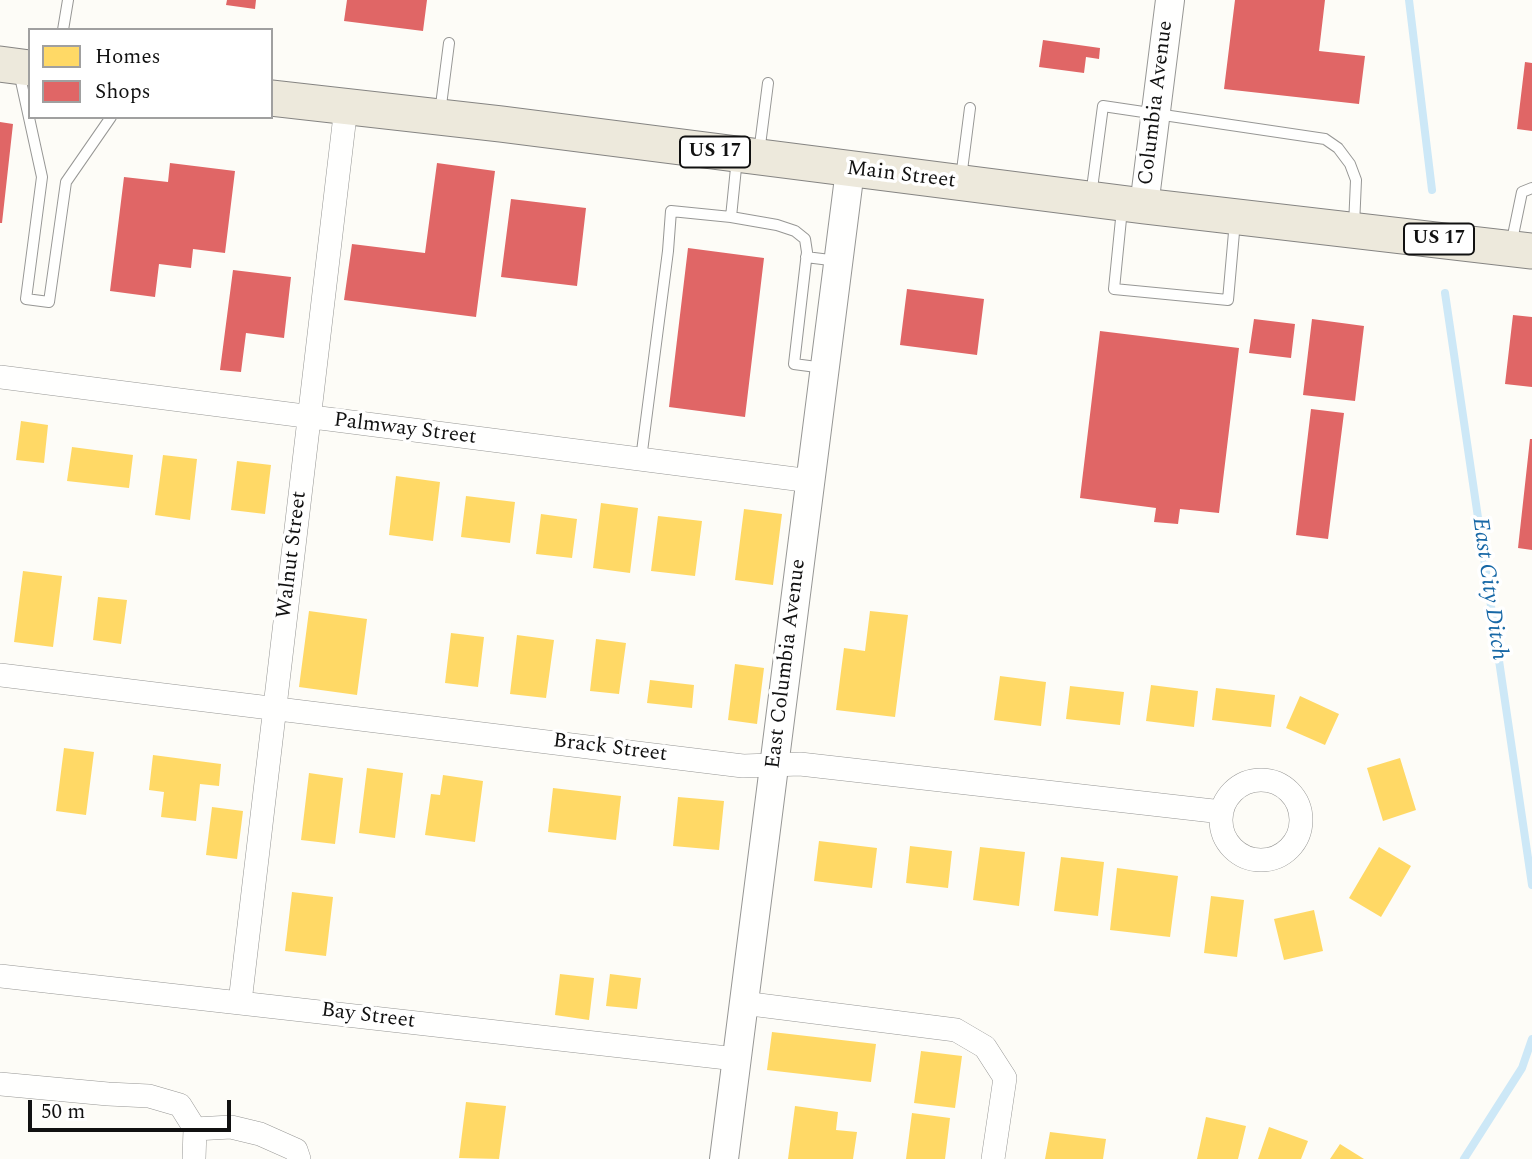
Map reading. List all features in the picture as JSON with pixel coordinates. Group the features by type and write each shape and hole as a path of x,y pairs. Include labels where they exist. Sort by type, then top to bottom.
{"main road":[{"name":"Main Street","path":"273,98 1521,250"}],"street":[{"name":"Columbia Avenue","path":"1119,203 1156,113 1170,0"},
{"name":"Walnut Street","path":"240,1002 346,107"},
{"name":"East Columbia Avenue","path":"724,1159 850,170"},
{"name":"Palmway Street","path":"0,377 811,481"},
{"name":"Brack Street","path":"0,674 743,766 800,764 1222,812"},
{"name":"Bay Street","path":"0,976 736,1059"},
{"path":"743,1003 956,1030 985,1047 1005,1077 993,1159"},
{"path":"0,1084 149,1096 180,1105 195,1129 194,1159"},
{"path":"195,1129 231,1126 260,1134 296,1150 299,1159"}],"lane":[{"path":"63,28 68,0"},
{"path":"440,117 449,43"},
{"path":"16,66 28,117"},
{"path":"730,218 768,83"},
{"path":"1236,216 1228,300 1114,289 1119,203 1103,106 1325,139 1338,148 1350,164 1356,180 1354,229"},
{"path":"961,183 970,108"},
{"path":"28,119 42,177 26,299 49,302 66,182 110,119"},
{"path":"1521,250 1522,192 1532,188"},
{"path":"641,459 671,211 777,225 795,231 805,239 806,257 794,364 825,368"},
{"path":"806,257 839,261"}],"building: Homes":[{"path":"21,421 48,425 44,463 16,460"},
{"path":"72,447 133,455 129,488 67,481"},
{"path":"163,455 197,459 190,520 155,515"},
{"path":"237,461 271,465 265,514 231,510"},
{"path":"396,476 440,482 433,541 389,535"},
{"path":"466,496 515,502 510,543 461,537"},
{"path":"601,503 638,508 630,573 593,568"},
{"path":"744,509 782,514 773,585 735,580"},
{"path":"541,514 577,519 572,558 536,554"},
{"path":"658,516 702,521 695,576 651,571"},
{"path":"23,571 62,576 53,647 14,642"},
{"path":"98,597 127,600 121,644 93,640"},
{"path":"309,611 367,619 357,695 299,687"},
{"path":"870,611 908,615 895,717 836,710 844,648 865,651"},
{"path":"451,633 484,637 478,687 445,683"},
{"path":"517,635 554,640 546,698 510,694"},
{"path":"596,639 626,643 619,694 590,691"},
{"path":"735,664 764,668 757,724 728,720"},
{"path":"1000,676 1046,682 1041,726 994,720"},
{"path":"650,680 694,685 692,708 647,703"},
{"path":"1151,685 1198,691 1194,727 1146,721"},
{"path":"1070,686 1124,692 1120,725 1066,719"},
{"path":"1216,688 1275,695 1271,727 1212,720"},
{"path":"1300,696 1339,714 1325,745 1286,728"},
{"path":"64,748 94,752 86,815 56,811"},
{"path":"153,755 221,764 219,786 200,784 196,821 161,817 164,792 149,790"},
{"path":"1400,758 1416,810 1383,821 1367,768"},
{"path":"367,768 403,773 395,838 359,833"},
{"path":"309,773 343,778 335,844 301,840"},
{"path":"443,775 483,781 475,842 425,835 431,794 440,795"},
{"path":"553,788 621,796 616,840 548,832"},
{"path":"678,797 724,801 719,850 673,846"},
{"path":"212,807 243,811 237,859 206,855"},
{"path":"819,841 877,848 872,888 814,881"},
{"path":"910,846 952,851 948,888 906,883"},
{"path":"980,847 1025,852 1019,906 973,900"},
{"path":"1379,847 1411,866 1381,917 1349,898"},
{"path":"1061,857 1104,862 1098,916 1054,911"},
{"path":"1117,868 1178,876 1170,937 1110,930"},
{"path":"292,892 333,897 326,956 285,951"},
{"path":"1211,896 1244,900 1237,957 1204,953"},
{"path":"1314,910 1323,951 1284,960 1274,919"},
{"path":"560,974 594,978 589,1020 555,1015"},
{"path":"610,974 641,978 637,1009 606,1006"},
{"path":"772,1032 876,1044 871,1082 767,1070"},
{"path":"921,1051 962,1056 955,1108 914,1103"},
{"path":"466,1102 506,1106 499,1159 459,1158"},
{"path":"795,1106 838,1112 836,1130 857,1132 853,1159 788,1159"},
{"path":"912,1113 950,1118 945,1159 906,1159"},
{"path":"1206,1117 1246,1126 1238,1159 1197,1159"},
{"path":"1269,1127 1308,1141 1301,1159 1258,1159"},
{"path":"1050,1132 1106,1139 1103,1159 1045,1159"},
{"path":"1340,1144 1364,1159 1330,1159"}],"building: Shops":[{"path":"227,0 256,0 255,9 226,5"},
{"path":"347,0 427,0 423,31 344,21"},
{"path":"1235,0 1325,0 1319,51 1365,56 1359,104 1224,89"},
{"path":"1043,40 1100,48 1099,59 1086,57 1084,73 1039,67"},
{"path":"1525,62 1532,63 1532,131 1517,129"},
{"path":"0,122 13,124 2,223 0,223"},
{"path":"170,163 235,171 225,253 193,249 191,268 159,264 155,297 110,291 124,177 168,182"},
{"path":"437,163 495,171 476,317 344,300 352,244 425,253"},
{"path":"511,199 586,208 577,286 501,277"},
{"path":"688,248 764,258 745,417 669,407"},
{"path":"233,270 291,277 284,338 246,333 241,372 220,370"},
{"path":"907,289 984,299 977,355 900,345"},
{"path":"1513,315 1532,317 1532,387 1505,384"},
{"path":"1254,319 1295,324 1291,358 1249,353"},
{"path":"1312,319 1364,326 1355,401 1303,395"},
{"path":"1100,331 1239,348 1219,513 1180,509 1178,524 1154,522 1156,508 1080,498"},
{"path":"1311,409 1344,413 1328,539 1296,535"},
{"path":"1532,439 1532,550 1518,548"}],"waterway":[{"name":"East City Ditch","path":"1409,0 1432,190"},
{"name":"East City Ditch","path":"1445,293 1532,885"},
{"name":"East City Ditch","path":"1464,1159 1522,1068 1532,1039"}]}
